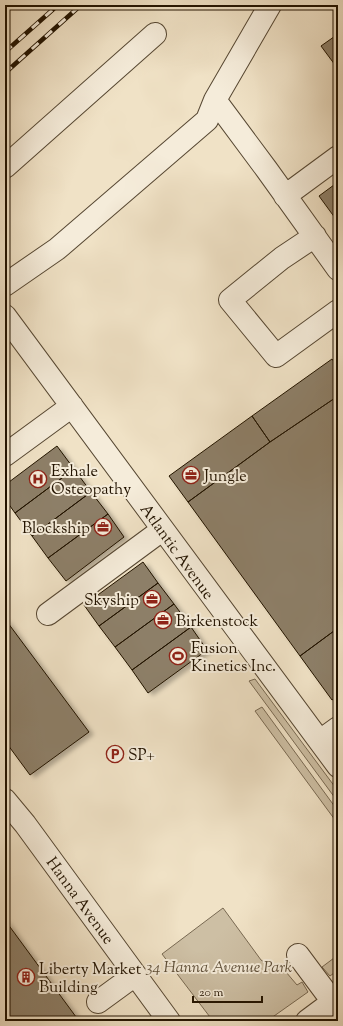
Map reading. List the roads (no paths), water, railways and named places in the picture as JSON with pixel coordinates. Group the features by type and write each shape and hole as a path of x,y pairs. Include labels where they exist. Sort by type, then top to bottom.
{"street":[{"path":"5,285 57,249 207,120 215,100 270,5"},
{"path":"5,167 155,34"},
{"path":"215,100 338,269"},
{"path":"285,196 338,157"},
{"path":"314,236 282,258 230,300 276,356 338,311"},
{"name":"Atlantic Avenue","path":"5,316 338,766"},
{"path":"5,455 72,406"},
{"path":"48,614 162,530"},
{"path":"320,741 338,728"},
{"name":"Hanna Avenue","path":"5,800 25,824 169,1021"},
{"path":"298,955 336,1000 306,1021"},
{"path":"98,1002 135,975"}],"railway":[{"path":"5,52 58,5"},
{"path":"5,73 81,5"}],"place":[{"name":"Jungle","path":"191,475"},
{"name":"Exhale Osteopathy","path":"38,479"},
{"name":"Blockship","path":"103,527"},
{"name":"Skyship","path":"152,599"},
{"name":"Birkenstock","path":"163,620"},
{"name":"Fusion Kinetics Inc.","path":"178,656"},
{"name":"SP+","path":"115,754"},
{"name":"Liberty Market Building","path":"26,977"}],"park label":[{"name":"34 Hanna Avenue Park","path":"219,966"}]}
